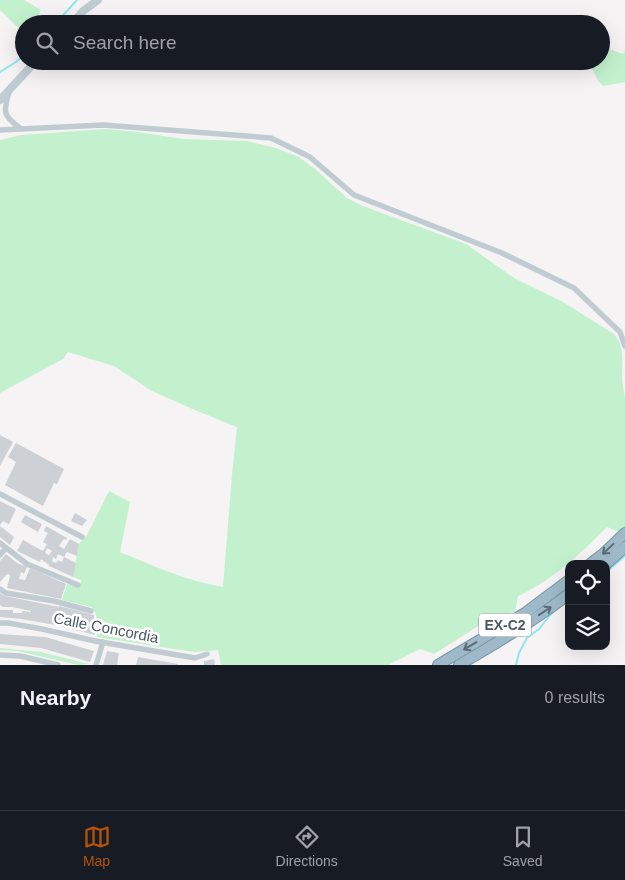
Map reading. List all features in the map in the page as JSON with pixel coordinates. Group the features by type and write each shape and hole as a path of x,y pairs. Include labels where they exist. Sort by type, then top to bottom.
{"highway":[{"path":"595,560 625,533"},
{"path":"610,560 625,547"},
{"name":"EX-C2","path":"438,665 525,613 565,583"},
{"name":"EX-C2","path":"459,665 498,643 565,597"}],"main road":[{"path":"80,15 98,0"},
{"path":"0,100 27,70"}],"street":[{"path":"10,88 6,114 10,121 20,128"},
{"path":"0,130 103,125 271,138 310,157 354,195 502,253 574,288 620,332 625,346"},
{"path":"0,494 82,537"},
{"path":"0,543 27,564 78,585"},
{"path":"0,556 6,548"},
{"path":"0,589 6,593 54,601 91,611"},
{"name":"Calle Concordia","path":"0,623 42,629 195,658 207,654"},
{"path":"96,665 103,642"},
{"path":"0,655 20,656 58,665"},
{"path":"195,658 196,665"}],"green space":[{"path":"0,0 24,0 41,10 38,15 15,15 15,24 0,10"},
{"path":"610,49 623,54 625,50 625,82 603,86 593,70 610,70"},
{"path":"106,129 183,139 247,141 276,148 299,157 347,198 363,206 466,244 514,278 563,302 614,334 618,339 621,349 622,380 625,398 625,529 621,533 607,527 571,560 565,560 565,565 554,574 531,590 518,596 515,612 494,616 434,654 420,649 388,665 221,665 218,650 194,652 97,637 94,610 91,607 62,600 67,584 80,587 81,580 73,577 79,544 87,535 109,491 130,502 120,552 183,577 223,587 237,427 152,391 114,366 68,352 63,359 0,393 0,140 21,135"},
{"path":"0,648 41,652 89,664 78,665 18,651 0,650"}],"building":[{"path":"0,435 13,442 0,466"},
{"path":"16,443 64,469 57,484 54,483 43,506 5,485 16,462 8,457"},
{"path":"0,501 16,509 9,524 3,521 0,525"},
{"path":"75,513 87,520 82,526 71,521"},
{"path":"25,515 42,524 38,532 21,522"},
{"path":"0,526 14,537 10,545 0,537"},
{"path":"46,526 67,538 59,546 64,549 70,539 79,544 77,556 67,552 64,557 76,563 73,577 49,566 41,559 40,562 17,551 23,540 43,551 47,544 43,542 48,533 44,531","holes":["47,548 52,551 49,555 45,553","58,554 64,557 62,562 58,560 56,563 52,561 53,557 56,559"]},
{"path":"6,554 17,563 27,567 24,574 21,572 19,579 25,580 30,568 66,584 61,599 7,588 9,574 0,582 0,561"},
{"path":"0,593 5,596 94,615 95,635 55,625 0,617 0,610 13,610 13,613 31,611 3,607 0,605"},
{"path":"0,634 45,637 94,651 90,662 41,648 0,644"},
{"path":"107,651 119,653 117,665 103,665"},
{"path":"138,657 178,664 178,665 136,665"},
{"path":"214,659 215,665 204,665 204,661"}],"waterway":[{"path":"63,15 77,0"},
{"path":"0,72 15,63"},
{"path":"610,569 625,556"},
{"path":"516,665 519,653 527,638 539,629 558,608"}]}
